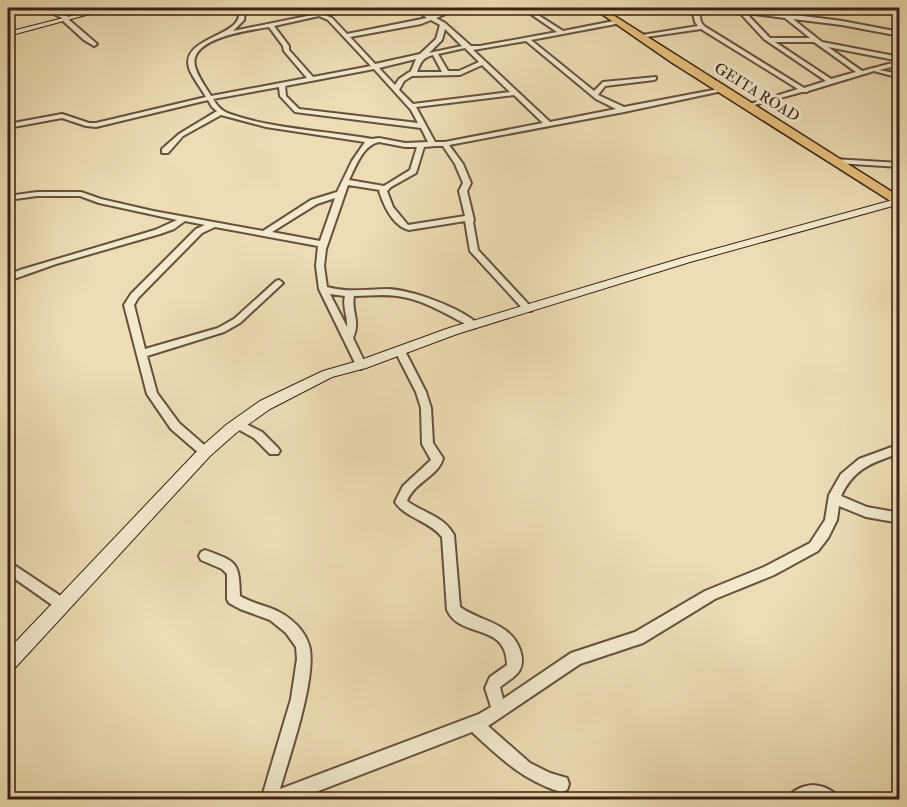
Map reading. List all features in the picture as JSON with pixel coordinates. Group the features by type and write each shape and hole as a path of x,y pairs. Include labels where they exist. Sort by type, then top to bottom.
{"highway":[{"name":"GEITA ROAD","path":"597,8 899,202"}],"street":[{"path":"45,8 66,19 86,40 94,44"},
{"path":"8,34 109,8"},
{"path":"197,8 204,8"},
{"path":"240,8 241,20"},
{"path":"352,8 226,33 204,43 192,58 192,67 196,77 221,111 243,121 371,141 421,145 445,144 724,90"},
{"path":"415,8 443,24 548,124"},
{"path":"346,36 433,18 458,8"},
{"path":"524,8 562,33"},
{"path":"695,8 698,22 702,27 805,91"},
{"path":"712,8 785,15 900,34"},
{"path":"865,8 900,14"},
{"path":"740,10 752,26 831,82"},
{"path":"321,15 330,19 411,106 433,145"},
{"path":"785,15 817,42 863,71 888,72 900,76"},
{"path":"226,33 241,20 250,20 260,26"},
{"path":"8,126 62,116 88,125 96,125 434,52 468,47 480,48 619,22"},
{"path":"270,24 286,46 286,50 312,80"},
{"path":"396,90 400,80 411,74 424,54 440,39 443,24"},
{"path":"639,36 702,27"},
{"path":"528,40 594,95 624,110"},
{"path":"770,40 817,42 900,61"},
{"path":"434,52 446,74"},
{"path":"749,106 900,61"},
{"path":"411,74 462,73 484,62"},
{"path":"594,95 600,85 654,78"},
{"path":"282,86 283,96 297,111 423,126"},
{"path":"411,106 515,93"},
{"path":"165,151 181,135 221,111"},
{"path":"361,365 323,289 320,277 323,244 346,182 356,160 366,144 371,141"},
{"path":"445,144 459,164 468,183 463,191 474,251 528,309"},
{"path":"346,182 385,188 413,171 421,145"},
{"path":"836,161 900,165"},
{"path":"385,188 383,193 389,208 407,228 460,219 470,220"},
{"path":"265,233 314,201 342,193"},
{"path":"8,198 27,194 75,194 99,201 323,244"},
{"path":"8,663 205,452 265,405 328,374 361,365 474,325 686,260 899,202"},
{"path":"8,278 65,258 150,236 171,227 184,218"},
{"path":"205,452 175,426 152,394 129,305 130,300 199,231 216,224"},
{"path":"141,354 221,330 237,321 279,283"},
{"path":"323,289 334,293 399,293 433,304 474,325"},
{"path":"348,338 354,325 348,301 351,293"},
{"path":"400,351 421,392 426,408 428,444 437,461 411,484 402,496 401,502 440,525 448,535 454,610 459,615 493,628 510,643 515,652 514,668 495,682 492,688 499,710"},
{"path":"238,424 258,435 274,451"},
{"path":"273,800 475,724 576,658 638,638 710,596 769,572 814,547 827,527 835,499 845,477 854,468 900,448"},
{"path":"835,499 866,512 900,518"},
{"path":"205,556 226,565 233,572 234,599 281,620 299,639 303,648 304,659 292,721 268,800"},
{"path":"8,567 63,605"},
{"path":"475,724 529,771 549,782 561,784"},
{"path":"795,800 806,793 814,792 831,800"}]}
